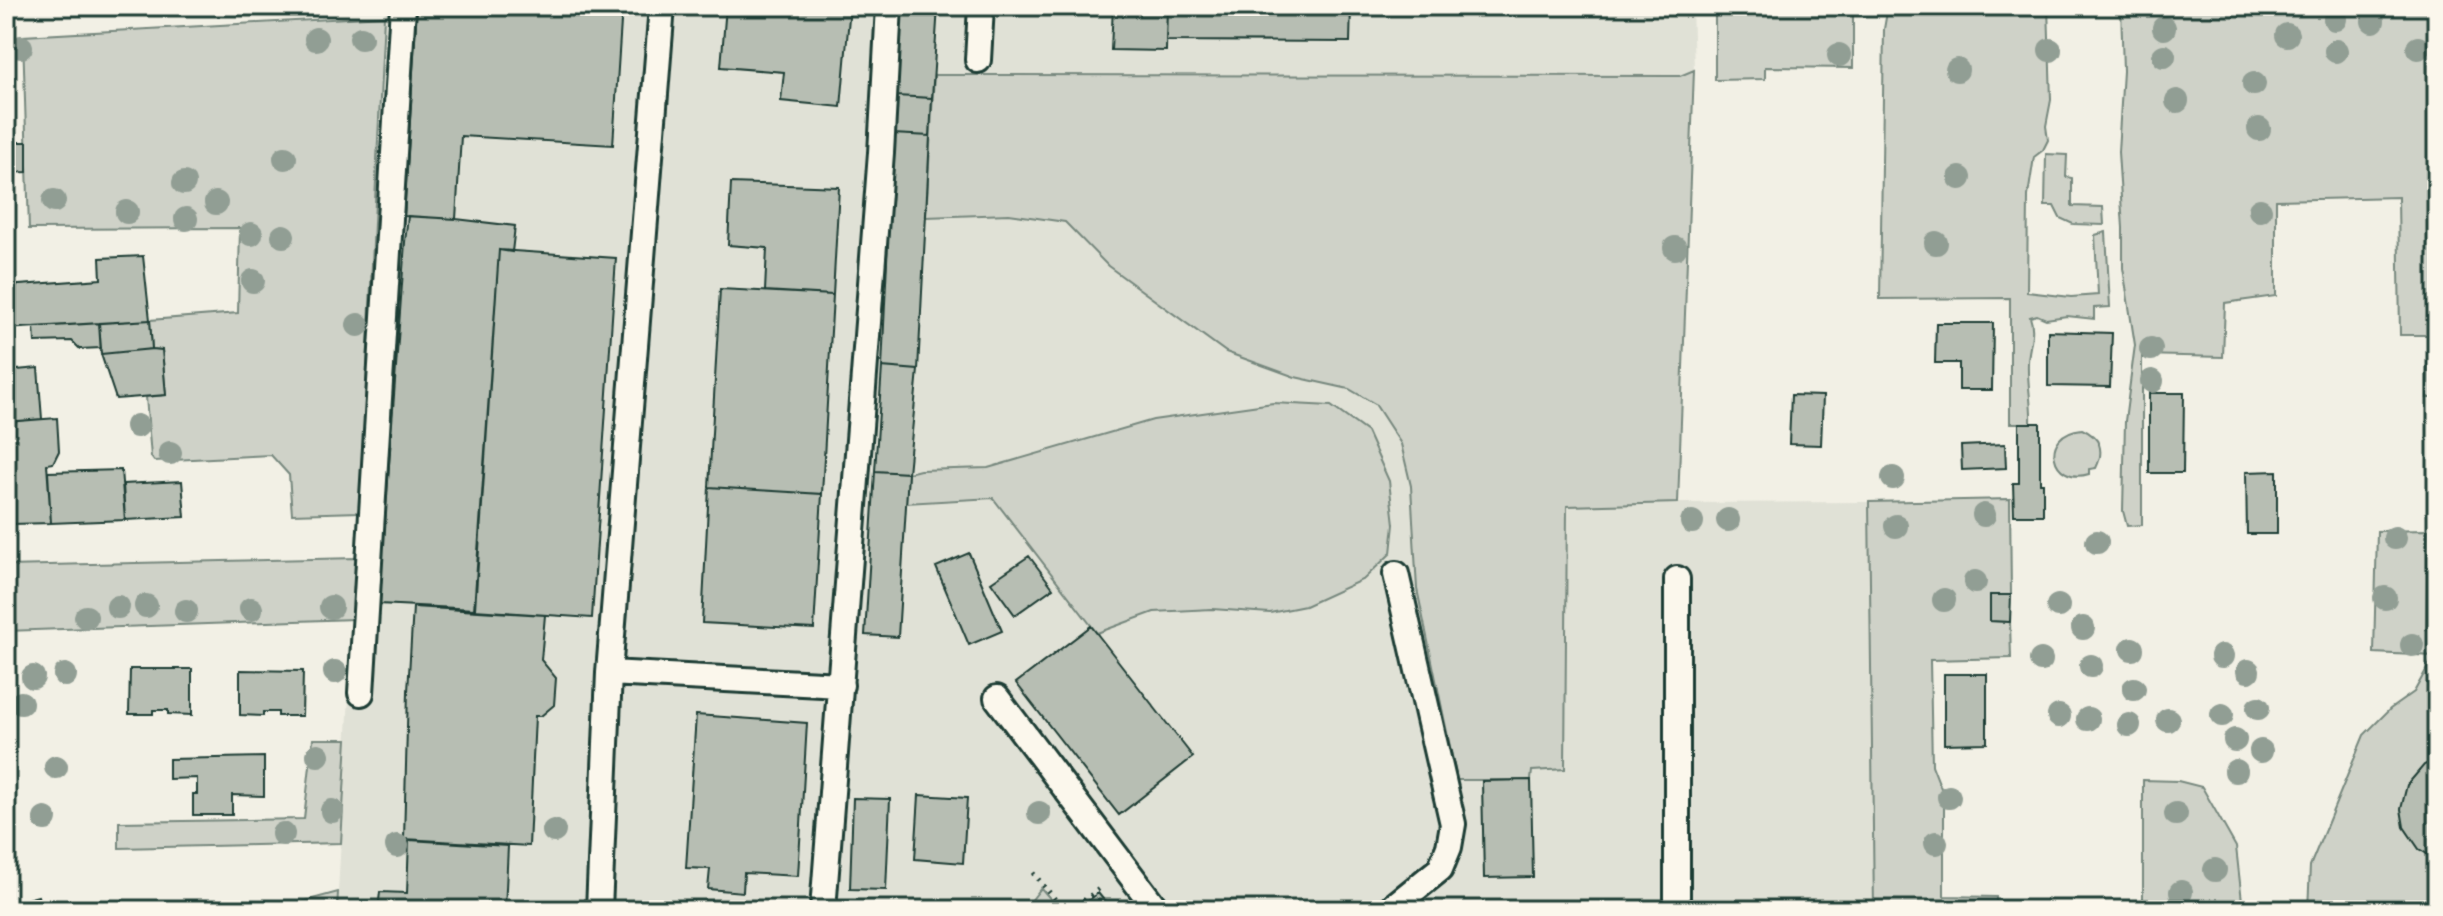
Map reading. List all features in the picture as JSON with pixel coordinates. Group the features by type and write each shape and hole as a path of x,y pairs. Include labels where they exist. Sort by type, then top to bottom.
{"lane":[{"path":"361,693 403,6"},
{"path":"599,910 609,673 662,6"},
{"path":"823,910 881,153 889,6"},
{"path":"978,60 981,6"},
{"path":"1389,910 1440,869 1449,847 1453,824 1396,574"},
{"path":"1677,579 1677,910"},
{"path":"609,673 841,685"},
{"path":"997,698 1157,910"}],"path":[{"path":"1033,873 1064,910"}],"shaded area":[{"path":"385,6 1692,6 1694,70 1678,503 1869,502 1874,910 337,910"},
{"path":"1715,6 1853,6 1853,68 1765,67 1765,79 1715,80"},
{"path":"1888,6 2048,6 2051,100 2046,126 2048,140 2043,150 2034,157 2028,196 2027,292 2071,297 2098,295 2095,235 2106,232 2110,307 2094,308 2094,319 2030,317 2032,334 2028,370 2031,423 2010,423 2010,298 1880,299 1884,29"},
{"path":"2121,6 2437,6 2437,398 2427,398 2429,335 2400,335 2398,197 2276,200 2276,296 2225,303 2223,357 2142,355 2142,525 2127,526 2123,511 2125,421 2135,345 2123,268 2118,152 2123,71"},
{"path":"384,16 360,512 292,514 289,475 271,455 154,461 151,457 146,397 166,395 162,350 152,349 150,320 238,313 240,228 29,229 23,36"},
{"path":"1694,70 1678,503 1567,506 1565,769 1532,771 1531,780 1457,780 1417,589 1411,486 1401,444 1375,404 1349,389 1295,377 1226,352 1108,266 1065,222 1009,214 926,217 934,75 1680,76"},
{"path":"2046,154 2067,155 2066,177 2072,178 2072,206 2103,207 2104,225 2073,224 2060,218 2054,206 2045,206"},
{"path":"1273,403 1331,406 1367,432 1389,481 1394,524 1391,553 1364,579 1305,606 1270,613 1212,609 1154,612 1097,633 993,498 906,503 908,473 988,468 1153,420"},
{"path":"2082,429 2097,440 2100,455 2096,468 2089,469 2089,474 2076,476 2065,473 2058,466 2055,448 2059,439"},
{"path":"2010,499 2011,595 1990,595 1990,621 2010,622 2011,658 1930,660 1932,765 1944,796 1944,896 1996,897 1996,910 1874,910 1869,502"},
{"path":"2428,530 2426,629 2437,630 2437,910 2308,910 2310,866 2364,735 2390,709 2414,692 2434,656 2374,653 2377,531"},
{"path":"358,558 354,619 6,631 6,566"},
{"path":"313,739 347,739 341,843 119,848 119,822 304,819"},
{"path":"2143,780 2178,781 2202,787 2236,847 2243,910 2143,910"},
{"path":"1041,888 1060,910 1024,910"},
{"path":"338,892 337,910 272,910"}],"building":[{"path":"417,6 622,6 613,145 461,136 456,219 404,216"},
{"path":"726,6 850,6 841,107 781,101 784,72 721,67"},
{"path":"902,6 938,6 932,98 896,96"},
{"path":"1113,6 1167,6 1166,51 1111,50"},
{"path":"1167,6 1351,6 1350,42 1166,41"},
{"path":"896,96 932,98 930,136 893,134"},
{"path":"893,134 930,136 918,370 882,367"},
{"path":"6,142 27,142 27,172 6,173"},
{"path":"731,183 839,187 833,295 765,291 767,248 728,245"},
{"path":"408,216 515,226 512,252 499,250 475,609 379,604"},
{"path":"499,250 616,258 592,618 474,610"},
{"path":"143,256 150,320 6,329 6,286 101,279 100,258"},
{"path":"720,289 833,295 822,494 709,487"},
{"path":"150,320 152,349 101,354 99,323"},
{"path":"99,323 101,348 80,349 72,341 35,342 34,327"},
{"path":"1936,323 1993,323 1992,390 1959,390 1959,363 1935,363"},
{"path":"2048,331 2112,333 2110,387 2048,386"},
{"path":"162,350 166,395 116,399 101,354"},
{"path":"882,367 918,370 908,473 875,471"},
{"path":"38,368 42,419 6,422 6,371"},
{"path":"2149,393 2184,393 2183,473 2149,473"},
{"path":"1791,395 1823,396 1821,445 1789,444"},
{"path":"57,418 59,451 53,463 47,464 51,523 12,524 6,422"},
{"path":"2019,423 2040,423 2043,515 2014,515 2013,483 2019,483"},
{"path":"2005,444 2006,468 1962,470 1961,446"},
{"path":"121,470 125,520 51,523 48,472"},
{"path":"875,471 908,473 898,637 865,635"},
{"path":"2277,471 2277,534 2247,534 2246,472"},
{"path":"182,481 185,517 125,520 123,484"},
{"path":"709,487 822,494 814,629 702,623"},
{"path":"969,553 1002,631 969,645 936,567"},
{"path":"1029,556 1053,588 1015,615 991,582"},
{"path":"1990,595 2011,595 2010,622 1990,621"},
{"path":"413,607 545,615 541,660 556,678 554,705 541,716 535,716 529,846 404,839"},
{"path":"1091,626 1193,757 1119,815 1016,683"},
{"path":"130,669 192,669 192,715 168,714 168,710 153,710 153,714 129,714"},
{"path":"240,670 303,671 302,716 278,716 278,712 263,712 263,716 240,715"},
{"path":"1944,674 1987,674 1987,743 1944,744"},
{"path":"696,715 807,723 798,876 744,873 743,892 708,889 710,869 686,868"},
{"path":"264,757 264,796 232,795 232,815 193,815 197,778 169,779 169,759"},
{"path":"2437,759 2437,860 2419,849 2404,827 2401,809 2407,785 2424,765"},
{"path":"1531,780 1533,877 1484,878 1482,781"},
{"path":"919,795 967,798 963,863 915,859"},
{"path":"853,798 890,799 886,890 850,889"},
{"path":"409,840 508,846 505,910 378,910 380,892 407,893"},
{"path":"1098,893 1112,910 1077,910"},
{"path":"38,896 42,910 6,910 6,905"}]}
